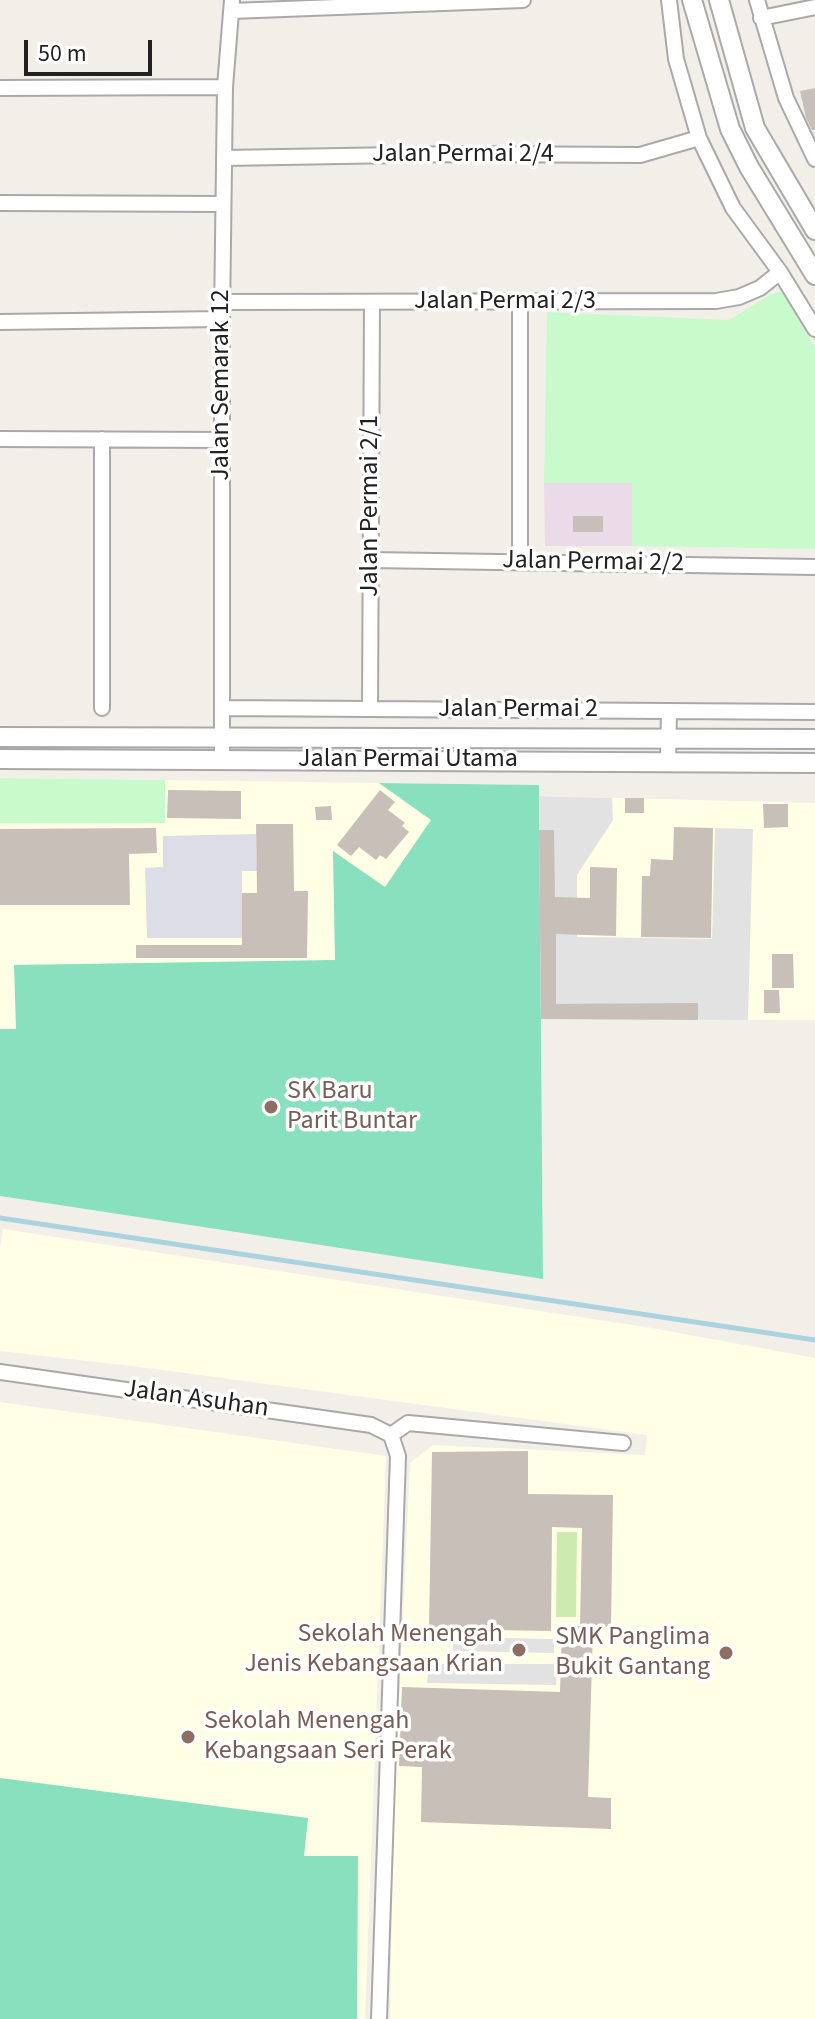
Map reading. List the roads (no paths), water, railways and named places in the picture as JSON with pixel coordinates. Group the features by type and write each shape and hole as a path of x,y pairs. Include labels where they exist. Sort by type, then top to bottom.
{"street":[{"path":"232,5 523,0"},
{"path":"669,0 676,59 699,138 733,208 780,272 815,329"},
{"path":"692,0 730,129 749,167 815,275"},
{"path":"719,0 755,128 815,230"},
{"path":"757,0 786,98 814,156"},
{"name":"Jalan Semarak 12","path":"222,759 223,204 225,87 232,5"},
{"path":"761,18 815,7"},
{"path":"0,88 225,87"},
{"name":"Jalan Permai 2/4","path":"224,158 640,155 699,138"},
{"path":"0,203 223,204"},
{"name":"Jalan Permai 2/3","path":"222,302 716,301 739,297 760,288 780,272"},
{"name":"Jalan Permai 2/1","path":"370,709 372,302"},
{"path":"520,302 520,562"},
{"path":"0,322 222,319"},
{"path":"0,439 222,440"},
{"path":"102,439 102,708"},
{"name":"Jalan Permai 2/2","path":"371,560 815,567"},
{"name":"Jalan Permai 2","path":"222,708 815,712"},
{"path":"668,761 669,711"},
{"name":"Jalan Permai Utama","path":"0,737 815,739"},
{"name":"Jalan Permai Utama","path":"0,759 815,763"},
{"name":"Jalan Asuhan","path":"0,1372 371,1425 391,1435"},
{"path":"379,2019 398,1456 391,1435 408,1423 623,1443"}],"waterway":[{"path":"0,1218 815,1340"}],"place":[{"name":"SK Baru Parit Buntar","path":"271,1107"},
{"name":"Sekolah Menengah Jenis Kebangsaan Krian","path":"519,1650"},
{"name":"SMK Panglima Bukit Gantang","path":"726,1653"},
{"name":"Sekolah Menengah Kebangsaan Seri Perak","path":"188,1737"}]}
